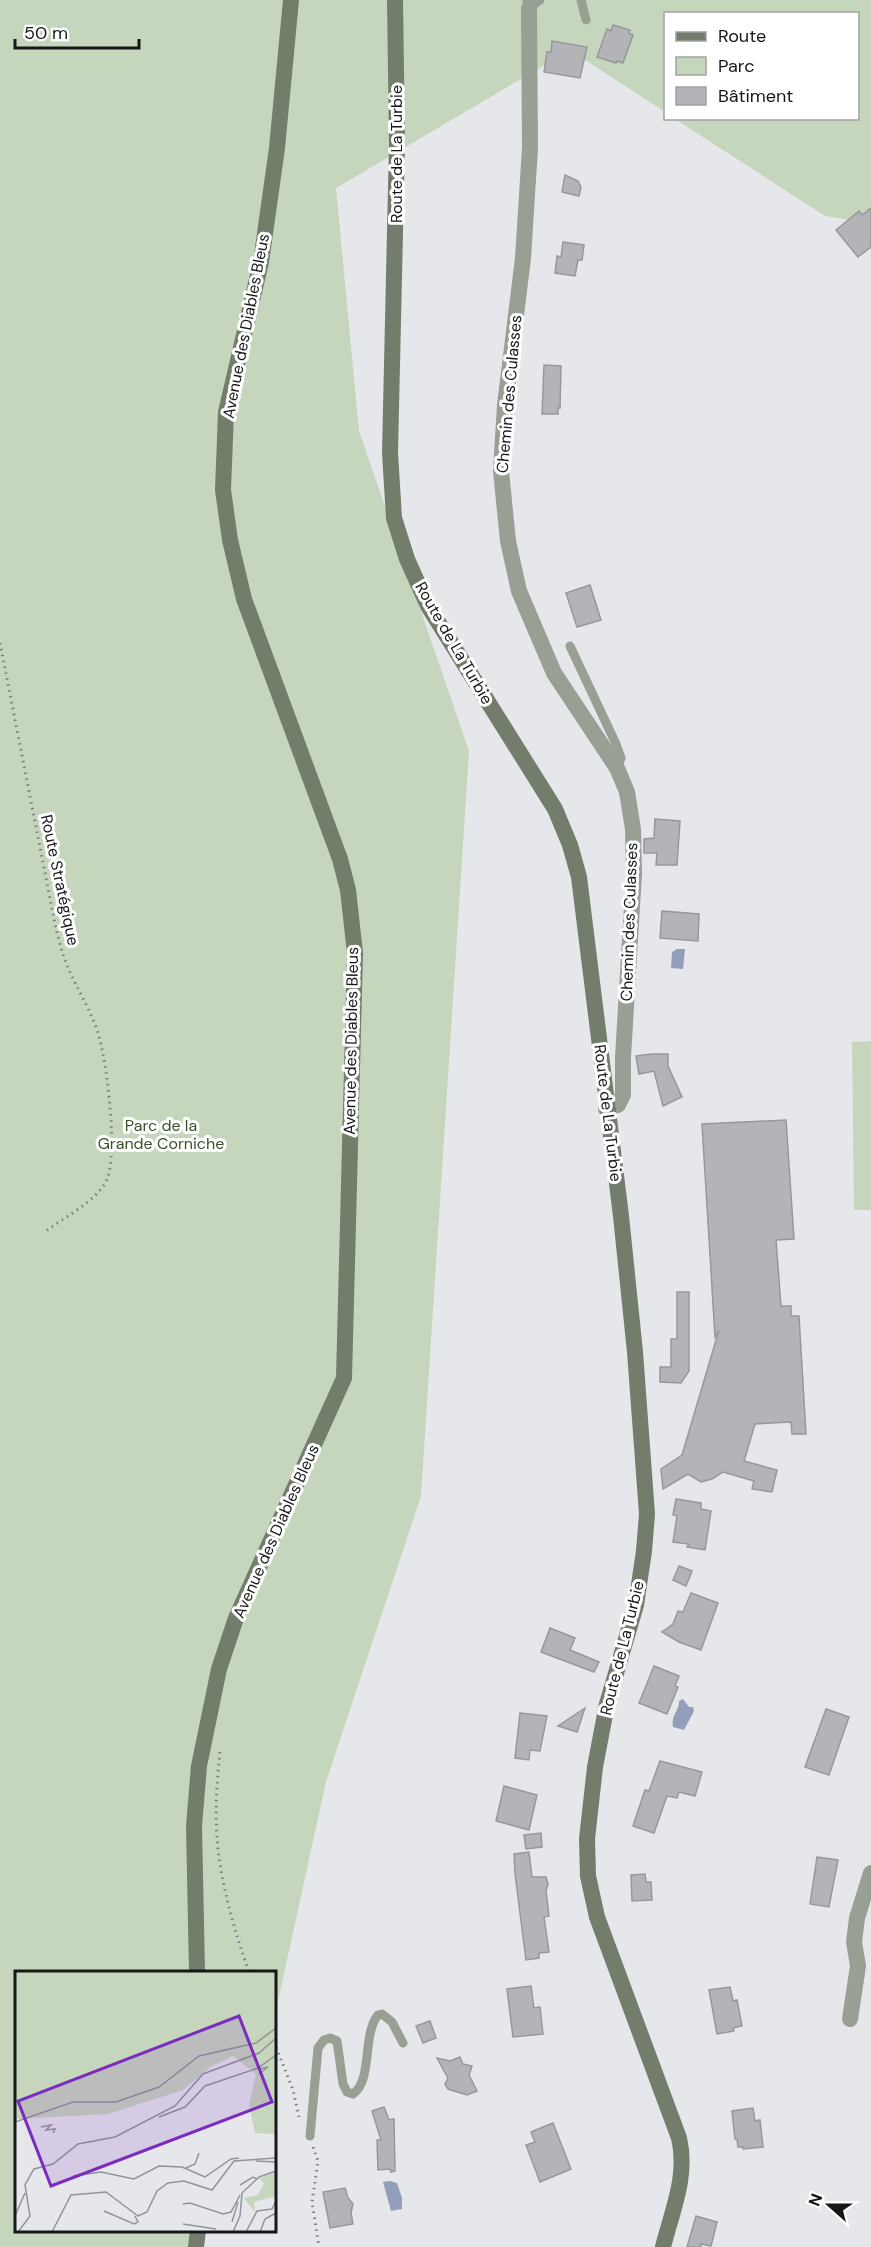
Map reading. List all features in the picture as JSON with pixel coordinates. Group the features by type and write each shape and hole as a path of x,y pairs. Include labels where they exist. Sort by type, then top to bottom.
{"main road":[{"name":"Avenue des Diables Bleus","path":"197,1971 194,1826 199,1766 219,1669 236,1618 344,1378 355,953 348,890 340,859 244,599 230,540 223,490 226,412 261,262 277,148 291,0"},
{"name":"Route de La Turbie","path":"395,0 397,143 390,453 394,518 407,559 428,606 555,809 570,845 579,877 635,1352 647,1514 636,1605 602,1724 594,1778 587,1858 588,1876 597,1917 682,2151 683,2167 680,2186 663,2247"},
{"path":"196,2247 198,2232"}],"street":[{"name":"Chemin des Culasses","path":"532,3 530,148 523,258 505,405 501,471 508,541 519,591 554,674 617,768 627,792 633,829 634,873 623,1057 623,1095 618,1105 606,1109"},
{"path":"850,2019 858,1966 854,1942 857,1918 871,1873"}],"lane":[{"path":"581,0 586,20"},
{"path":"570,646 616,744 621,758 617,768"},
{"path":"310,2136 318,2048 324,2040 330,2038 337,2042 343,2084 347,2092 353,2094 361,2085 372,2028 378,2015 382,2014 392,2022 403,2043"}],"path":[{"name":"Route Stratégique","path":"0,643 56,929 65,960 100,1038 108,1084 112,1153 110,1172 105,1185 94,1197 46,1231"},
{"path":"221,1744 216,1788 217,1838 228,1900 249,1971"}],"green space":[{"name":"Parc de la Grande Corniche","path":"0,0 871,0 871,223 825,216 677,120 859,120 859,12 664,12 664,111 570,50 336,188 359,431 469,751 421,1496 326,1782 276,2010 276,1971 15,1971 15,2232 195,2232 188,2247 0,2247"},
{"path":"871,1041 871,1210 854,1210 852,1042"}],"water":[{"path":"685,949 683,969 671,968 672,952"},
{"path":"683,1699 689,1707 693,1707 694,1711 684,1730 673,1727 679,1701"},
{"path":"383,2182 397,2183 402,2198 402,2209 391,2211"}],"building":[{"path":"613,25 630,30 629,33 633,35 623,63 597,57 607,29 611,31"},
{"path":"552,41 587,47 580,78 544,72 547,52 551,52"},
{"path":"565,175 578,181 581,187 579,196 562,192"},
{"path":"871,208 871,247 858,257 836,230 859,211 862,215"},
{"path":"563,242 584,245 582,260 578,260 575,276 555,273 557,256 561,257"},
{"path":"544,365 561,366 558,414 542,414"},
{"path":"590,585 601,620 577,627 566,593"},
{"path":"655,819 680,821 677,865 656,865 657,853 644,853 644,839 654,838"},
{"path":"662,911 699,914 698,941 660,938"},
{"path":"668,1054 668,1066 682,1097 663,1106 654,1071 639,1074 636,1056"},
{"path":"786,1120 794,1239 776,1240 781,1306 791,1306 791,1316 799,1316 806,1434 792,1434 791,1422 755,1424 744,1461 777,1470 772,1492 752,1489 754,1481 723,1472 712,1479 701,1482 688,1474 663,1489 661,1469 682,1455 719,1330 715,1337 702,1124"},
{"path":"677,1292 689,1292 689,1371 681,1383 660,1382 660,1367 671,1367 671,1339 677,1339"},
{"path":"676,1499 701,1503 701,1509 711,1511 705,1550 687,1547 689,1544 673,1542 677,1516 673,1515"},
{"path":"679,1566 692,1571 686,1586 673,1580"},
{"path":"691,1593 718,1603 701,1650 679,1642 662,1632 673,1624 678,1611 683,1612"},
{"path":"550,1628 575,1638 570,1650 599,1662 594,1672 541,1652"},
{"path":"654,1666 679,1676 675,1686 678,1687 667,1714 639,1703"},
{"path":"585,1708 577,1732 558,1726"},
{"path":"826,1709 849,1717 829,1775 805,1767"},
{"path":"520,1713 547,1716 540,1751 530,1750 529,1760 515,1758"},
{"path":"660,1761 702,1772 695,1796 679,1792 677,1798 667,1796 654,1833 633,1826 645,1790 649,1791"},
{"path":"504,1786 537,1795 529,1830 496,1821"},
{"path":"541,1833 542,1847 526,1849 524,1835"},
{"path":"529,1852 532,1877 546,1877 548,1884 546,1891 549,1916 544,1917 549,1952 539,1953 539,1958 526,1960 514,1854"},
{"path":"817,1857 838,1860 829,1907 810,1904"},
{"path":"645,1874 646,1882 651,1882 652,1900 632,1901 631,1875"},
{"path":"531,1986 534,2008 540,2007 543,2034 513,2037 507,1989"},
{"path":"730,1987 733,2001 737,2000 742,2026 733,2028 734,2031 717,2034 709,1990"},
{"path":"430,2021 436,2038 423,2043 416,2026"},
{"path":"460,2057 463,2064 472,2066 469,2075 477,2091 467,2095 448,2089 445,2084 448,2078 437,2058 450,2061"},
{"path":"384,2107 389,2120 394,2119 395,2171 391,2172 390,2169 378,2170 377,2140 381,2140 372,2111"},
{"path":"753,2108 755,2121 760,2120 763,2147 743,2149 743,2147 738,2147 737,2139 735,2139 732,2111"},
{"path":"553,2123 571,2169 540,2182 526,2145 535,2142 531,2132"},
{"path":"345,2188 353,2204 351,2213 353,2224 330,2228 323,2192"},
{"path":"696,2216 717,2222 711,2246 701,2244 701,2247 687,2247"}]}
